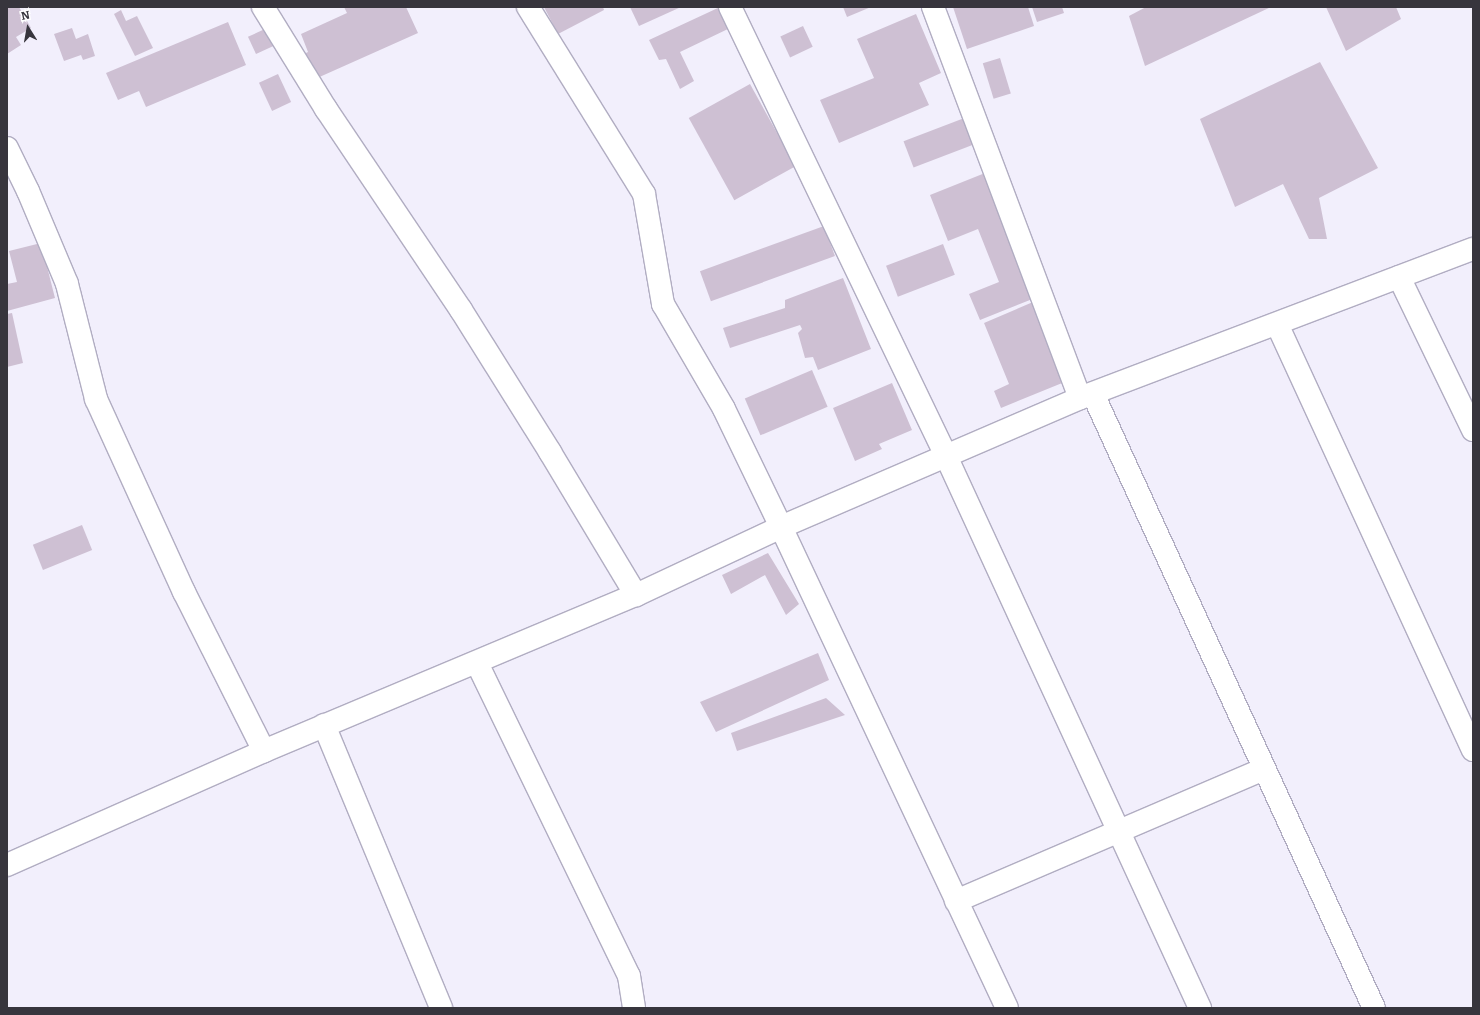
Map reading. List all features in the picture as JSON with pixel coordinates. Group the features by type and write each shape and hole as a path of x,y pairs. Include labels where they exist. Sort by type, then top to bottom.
{"street":[{"path":"263,7 326,109 461,310 550,452 636,595"},
{"path":"528,7 644,194 663,304 724,409 1007,1008"},
{"path":"730,7 946,456 1200,1008"},
{"path":"933,7 1087,396 1264,769 1374,1008"},
{"path":"7,148 28,191 67,284 96,399 184,592 264,751"},
{"path":"7,865 324,725 477,663 636,595 781,527 1087,396 1473,249"},
{"path":"1399,278 1473,430"},
{"path":"1277,324 1473,750"},
{"path":"477,663 629,976 634,1008"},
{"path":"324,725 441,1008"},
{"path":"956,900 1264,769"}],"building":[{"path":"7,7 19,7 31,28 16,37 21,45 7,54"},
{"path":"344,7 406,7 418,33 315,79 304,54 308,52 301,34 347,13"},
{"path":"544,7 603,7 604,10 558,34"},
{"path":"630,7 681,7 639,26"},
{"path":"720,7 730,28 680,52 694,81 680,89 666,59 659,60 649,40"},
{"path":"843,7 871,7 847,17"},
{"path":"953,7 1028,7 1034,26 967,49"},
{"path":"1032,7 1062,7 1064,13 1037,22"},
{"path":"1146,7 1271,7 1145,66 1129,16"},
{"path":"1326,7 1396,7 1401,19 1346,51"},
{"path":"121,10 126,21 137,16 153,48 135,56 114,14"},
{"path":"916,14 941,73 919,83 929,105 839,143 820,100 874,78 857,39"},
{"path":"228,22 246,65 146,107 139,91 118,100 106,73"},
{"path":"803,26 813,47 790,57 780,37"},
{"path":"72,28 76,39 88,34 95,56 83,60 81,55 64,61 54,34"},
{"path":"267,28 275,45 256,54 248,37"},
{"path":"1000,58 1011,93 994,99 983,63"},
{"path":"1320,62 1378,168 1319,198 1327,239 1309,239 1283,184 1235,207 1200,119"},
{"path":"278,74 291,102 272,111 259,83"},
{"path":"750,84 796,166 734,200 689,118"},
{"path":"967,117 977,143 914,168 904,141"},
{"path":"985,173 1035,298 980,320 969,294 999,282 978,229 948,241 930,195"},
{"path":"824,226 835,256 711,301 700,271"},
{"path":"41,243 55,298 7,311 7,284 17,282 9,251"},
{"path":"943,244 955,275 898,297 886,266"},
{"path":"843,278 871,349 818,370 813,357 805,358 798,333 802,329 800,325 730,348 723,328 785,308 785,300"},
{"path":"1040,299 1072,379 1001,408 994,391 1009,384 984,323"},
{"path":"12,313 23,363 7,367 7,314"},
{"path":"812,370 828,407 760,435 745,399"},
{"path":"892,383 912,430 879,444 882,449 855,461 833,408"},
{"path":"82,525 92,550 43,570 33,545"},
{"path":"768,553 799,604 786,615 765,575 731,594 722,575"},
{"path":"818,653 829,680 716,732 700,702"},
{"path":"826,698 845,715 737,751 731,733"}]}
